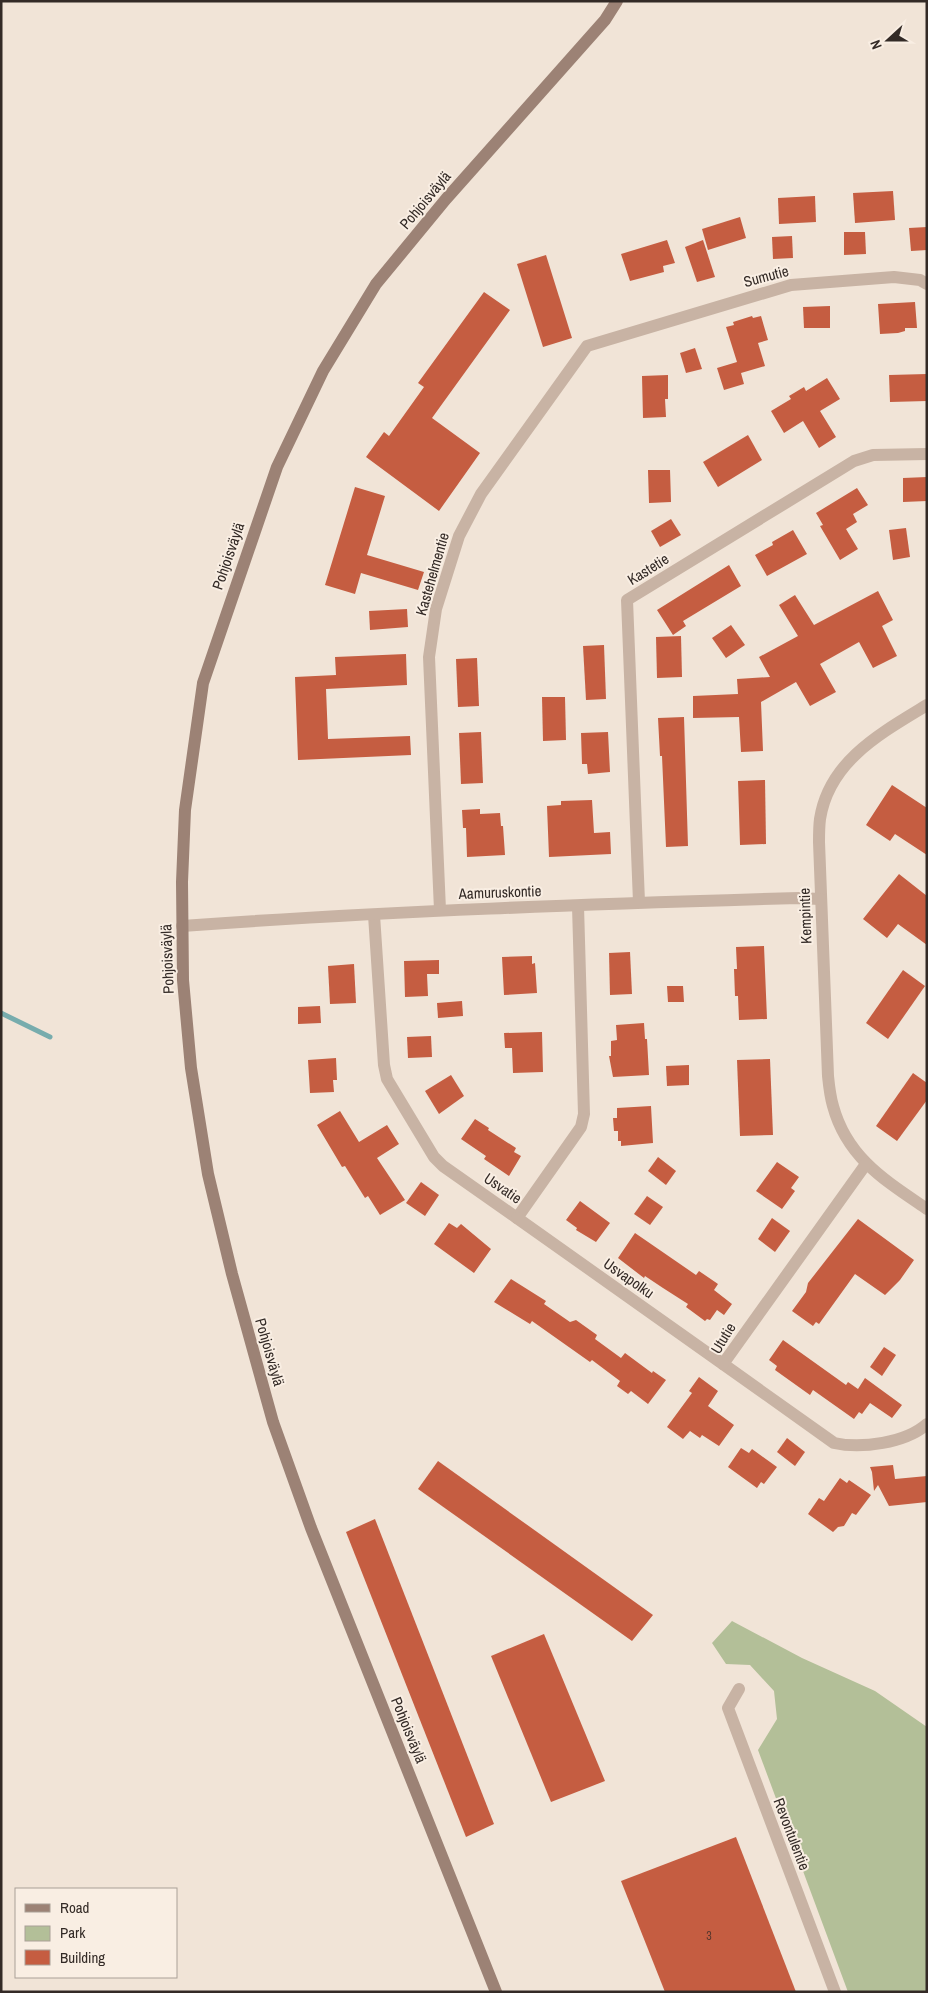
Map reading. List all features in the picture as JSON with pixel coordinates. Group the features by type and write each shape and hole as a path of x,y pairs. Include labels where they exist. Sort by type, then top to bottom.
{"main road":[{"name":"Pohjoisväylä","path":"496,1992 311,1528 273,1422 232,1274 208,1174 191,1068 183,980 182,926 185,810 203,683 277,467 323,371 376,284 446,199 605,20 616,1"}],"street":[{"name":"Sumutie","path":"617,336 791,285 894,277 920,280 927,284"},
{"name":"Kastehelmentie","path":"440,910 429,657 436,609 459,536 481,494 587,346 617,336"},
{"name":"Kastetie","path":"639,902 627,600 854,461 873,455 927,454"},
{"name":"Kempintie","path":"927,706 878,735 847,762 827,796 820,819 820,899 828,1076 833,1106 842,1132 866,1164 887,1182 927,1209"},
{"name":"Aamuruskontie","path":"182,926 440,910 578,906 639,902 820,899"},
{"name":"Usvatie","path":"374,915 384,1064 388,1079 434,1157 443,1166 517,1218 581,1127 584,1114 578,906"},
{"name":"Ututie","path":"866,1164 723,1364 834,1443 848,1446 900,1439 917,1433 927,1424"},
{"name":"Usvapolku","path":"517,1218 723,1364"},
{"name":"Revontulentie","path":"739,1689 728,1708 835,1992"}],"green space":[{"path":"732,1621 802,1658 875,1691 927,1727 927,1992 848,1992 758,1750 777,1719 774,1691 750,1665 726,1664 712,1643"}],"building":[{"path":"893,191 895,220 855,223 853,193"},
{"path":"815,196 816,222 779,224 778,198"},
{"path":"740,217 746,238 708,250 702,229"},
{"path":"927,227 927,250 911,251 909,228"},
{"path":"844,232 865,232 866,254 844,255"},
{"path":"792,236 793,258 773,259 772,237"},
{"path":"667,240 675,263 663,266 664,272 630,281 621,254"},
{"path":"703,240 715,277 697,282 685,247"},
{"path":"546,255 572,338 543,347 517,264"},
{"path":"484,292 510,310 432,418 480,453 439,511 366,457 384,432 389,436 424,387 418,383"},
{"path":"915,302 917,328 905,328 905,331 898,333 880,334 878,304"},
{"path":"830,306 830,328 804,328 803,307"},
{"path":"752,316 753,318 761,316 768,340 758,343 765,366 741,373 744,384 724,390 717,368 737,362 726,327 734,325 733,322"},
{"path":"695,348 702,369 686,373 680,353"},
{"path":"927,374 927,401 890,402 889,375"},
{"path":"668,375 668,399 665,399 666,417 643,418 642,376"},
{"path":"827,378 840,399 820,411 836,437 819,448 803,421 784,433 771,411 791,399 789,396 804,387 806,391"},
{"path":"748,435 762,460 718,487 703,462"},
{"path":"648,470 670,470 671,502 649,503"},
{"path":"927,477 927,501 903,502 903,478"},
{"path":"355,487 385,496 367,555 424,572 418,590 361,573 355,594 325,585"},
{"path":"857,488 868,505 853,514 857,522 846,529 858,549 840,560 820,526 823,525 816,513"},
{"path":"671,519 681,535 660,547 651,531"},
{"path":"906,528 910,557 893,560 889,530"},
{"path":"793,530 807,554 767,576 755,555 773,545 772,542"},
{"path":"729,565 741,586 683,621 686,626 673,635 657,610"},
{"path":"878,591 893,620 882,626 897,656 873,668 859,642 820,664 836,692 810,706 796,682 761,702 763,751 741,752 739,717 693,718 693,696 738,694 737,679 770,677 759,657 798,636 779,605 795,595 814,625"},
{"path":"407,609 408,627 370,630 369,611"},
{"path":"731,625 745,645 726,658 712,638"},
{"path":"681,636 682,677 657,678 656,637"},
{"path":"604,645 606,699 586,700 583,646"},
{"path":"406,654 407,685 326,689 328,739 410,736 411,755 298,760 295,677 336,675 335,657"},
{"path":"477,658 479,706 458,707 456,659"},
{"path":"542,697 565,697 566,740 543,741"},
{"path":"684,717 688,846 666,847 662,756 660,756 658,718"},
{"path":"481,732 483,783 461,784 459,733"},
{"path":"608,732 610,772 588,774 587,764 582,764 581,733"},
{"path":"765,780 766,844 740,845 738,781"},
{"path":"892,785 927,808 927,855 895,834 890,841 866,825"},
{"path":"592,800 594,833 610,832 611,854 549,857 547,806 561,805 561,801"},
{"path":"480,809 480,814 500,813 505,855 467,857 466,828 463,828 462,810"},
{"path":"899,874 927,896 927,945 898,924 887,938 863,919"},
{"path":"764,946 767,1019 739,1020 738,996 735,996 734,969 737,969 736,947"},
{"path":"630,952 632,994 610,995 609,953"},
{"path":"532,956 532,964 535,963 537,993 504,995 502,957"},
{"path":"439,960 439,974 427,974 428,996 405,997 404,961"},
{"path":"354,964 356,1003 330,1004 328,966"},
{"path":"903,970 925,986 888,1039 866,1023"},
{"path":"667,986 683,986 684,1002 668,1002"},
{"path":"462,1001 463,1016 438,1018 437,1003"},
{"path":"320,1006 321,1023 298,1024 298,1007"},
{"path":"644,1023 649,1075 613,1077 609,1056 611,1056 611,1041 617,1040 616,1025"},
{"path":"542,1032 543,1072 513,1073 512,1048 505,1048 504,1033"},
{"path":"431,1036 432,1057 408,1058 407,1037"},
{"path":"336,1058 337,1080 333,1080 334,1092 310,1093 308,1060"},
{"path":"770,1059 773,1135 740,1136 737,1060"},
{"path":"689,1065 689,1085 667,1086 666,1066"},
{"path":"913,1073 927,1083 927,1100 897,1141 876,1126"},
{"path":"451,1075 464,1096 439,1114 425,1091"},
{"path":"651,1106 653,1143 621,1146 621,1141 618,1141 618,1131 614,1131 613,1118 617,1118 617,1108"},
{"path":"340,1111 359,1142 387,1125 399,1144 377,1158 405,1200 380,1215 368,1196 365,1198 345,1166 342,1167 317,1125"},
{"path":"475,1119 516,1148 514,1152 521,1156 509,1176 484,1159 486,1156 461,1139"},
{"path":"658,1157 676,1171 666,1185 648,1171"},
{"path":"777,1162 799,1177 791,1188 795,1191 782,1209 756,1191"},
{"path":"421,1182 439,1195 425,1216 406,1203"},
{"path":"647,1196 663,1207 650,1225 634,1214"},
{"path":"580,1201 610,1223 596,1242 576,1230 577,1228 566,1220"},
{"path":"772,1218 790,1231 775,1252 758,1239"},
{"path":"858,1219 914,1260 900,1280 885,1295 855,1274 819,1324 816,1322 813,1326 792,1311 806,1292 808,1283"},
{"path":"449,1223 457,1228 461,1224 491,1249 474,1273 434,1244"},
{"path":"635,1233 696,1275 699,1271 718,1284 714,1290 732,1304 724,1315 717,1310 710,1320 707,1319 705,1321 686,1307 688,1304 645,1276 644,1278 618,1258"},
{"path":"511,1279 546,1301 544,1304 570,1322 576,1320 597,1335 595,1339 621,1358 625,1353 652,1373 653,1371 666,1380 648,1404 631,1391 628,1394 617,1386 620,1381 592,1360 590,1362 532,1321 530,1324 494,1302"},
{"path":"783,1340 846,1385 848,1382 858,1389 865,1378 902,1405 892,1418 870,1403 862,1414 859,1412 854,1419 813,1390 810,1395 775,1370 777,1366 769,1360"},
{"path":"884,1347 896,1355 882,1376 870,1367"},
{"path":"699,1377 718,1391 708,1406 734,1425 719,1446 702,1435 700,1438 690,1431 683,1439 667,1427 692,1393 689,1391"},
{"path":"787,1438 805,1452 795,1466 777,1452"},
{"path":"741,1448 749,1453 752,1449 777,1467 764,1484 761,1482 757,1488 728,1467"},
{"path":"438,1461 653,1615 632,1641 418,1489"},
{"path":"893,1465 895,1479 927,1476 927,1502 889,1506 878,1485 874,1491 870,1467"},
{"path":"840,1478 847,1483 849,1480 871,1495 856,1515 852,1513 844,1526 838,1527 833,1532 808,1514 819,1498 824,1501"},
{"path":"375,1519 494,1824 466,1837 346,1532"},
{"path":"544,1634 605,1781 551,1802 491,1656"},
{"path":"736,1837 796,1992 665,1992 621,1881"}],"waterway":[{"path":"1,1013 50,1037"}]}
